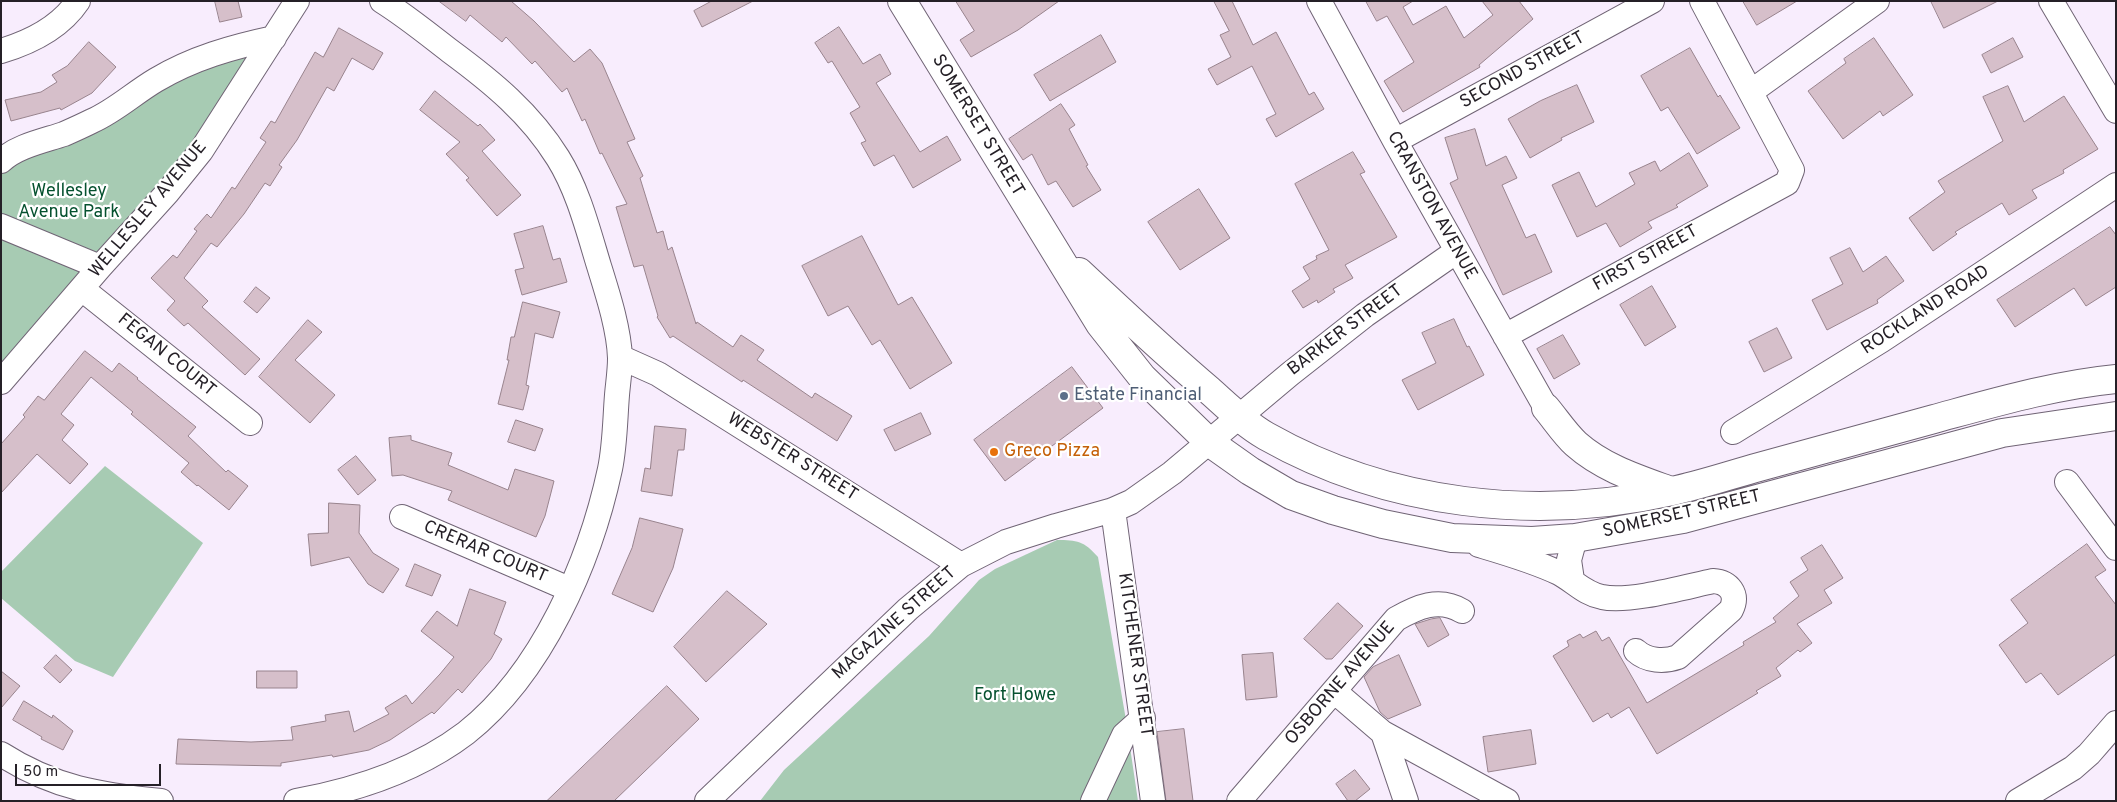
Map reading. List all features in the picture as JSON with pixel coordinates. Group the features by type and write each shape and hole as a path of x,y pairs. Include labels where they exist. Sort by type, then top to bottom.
{"main road":[{"name":"SOMERSET STREET","path":"902,1 1100,324 1142,377 1209,442 1250,471 1291,494 1342,512 1383,524 1452,538 1532,540 1575,538 1683,519 2002,433 2116,416"},
{"name":"SOMERSET STREET","path":"1055,250 1170,358 1264,435 1307,457 1347,473 1450,500 1503,505 1576,505 1672,491 1993,402 2096,381 2116,379"},
{"path":"1546,408 1575,443 1592,457 1632,477 1672,491"}],"street":[{"path":"1,51 53,28 78,1"},
{"name":"WELLESLEY AVENUE","path":"1,382 100,267 168,193 201,151 297,1"},
{"path":"296,801 345,791 380,780 440,751 466,733 491,711 528,666 549,633 588,546 610,467 620,357 611,305 587,224 559,159 536,126 491,82 382,1"},
{"name":"CRANSTON AVENUE","path":"1320,1 1395,142 1546,408"},
{"name":"SECOND STREET","path":"1395,142 1652,1"},
{"path":"1702,1 1752,91 1877,1"},
{"path":"2051,1 2116,111"},
{"path":"1,161 27,146 66,133 100,118 156,80 203,57 237,46 274,38"},
{"name":"FIRST STREET","path":"1505,336 1787,183 1792,170 1752,91"},
{"name":"ROCKLAND ROAD","path":"1733,432 1882,340 2116,185"},
{"path":"1,226 100,267"},
{"name":"BARKER STREET","path":"1239,416 1365,315 1457,252"},
{"name":"FEGAN COURT","path":"82,289 250,423"},
{"name":"WEBSTER STREET","path":"620,357 658,374 961,565"},
{"name":"MAGAZINE STREET","path":"707,801 908,609 961,565 1006,542 1027,534 1113,510 1131,502 1172,473 1239,416"},
{"path":"2068,482 2116,548"},
{"name":"KITCHENER STREET","path":"1113,510 1153,801"},
{"name":"CRERAR COURT","path":"402,517 569,589"},
{"path":"1452,538 1505,552 1548,568 1572,580 1590,594 1612,599 1713,581 1726,584 1732,591 1734,601 1731,610 1678,657 1653,660 1642,657 1636,651"},
{"path":"1572,580 1569,560 1575,538"},
{"name":"OSBORNE AVENUE","path":"1239,801 1396,619 1414,609 1438,604 1447,604 1462,611"},
{"path":"1334,691 1383,733 1507,801"},
{"path":"1093,801 1124,735 1143,718"},
{"path":"2018,801 2072,768 2089,754 2116,723"},
{"path":"1383,733 1406,801"},
{"path":"1,754 39,775 64,786 87,792 161,801"}],"green space":[{"name":"Wellesley Avenue Park","path":"274,38 201,151 1,382 1,161 156,80"},
{"path":"105,466 203,543 113,677 75,661 1,598 1,572"},
{"name":"Fort Howe","path":"1057,540 1080,542 1098,557 1138,801 760,801 784,770 929,636 979,580 995,569"}],"building":[{"path":"215,1 238,1 242,17 220,22"},
{"path":"439,1 511,1 534,21 574,62 590,49 602,63 635,139 627,142 643,176 640,178 657,233 663,231 668,250 672,247 696,324 697,322 733,347 741,335 764,350 757,360 812,398 815,393 852,416 837,441 743,380 742,382 673,336 670,338 657,317 643,265 634,267 616,207 627,204 602,153 600,154 585,119 582,121 567,88 562,92 535,61 532,64 506,37 502,42 470,15 466,21"},
{"path":"712,1 753,1 702,27 694,11"},
{"path":"956,1 1059,1 1018,30 971,57 960,40 974,31"},
{"path":"1214,1 1232,1 1253,45 1276,32 1309,95 1314,92 1324,109 1276,137 1266,119 1276,114 1252,66 1217,85 1208,69 1231,57 1220,35 1229,31"},
{"path":"1366,1 1413,1 1403,7 1413,25 1446,6 1464,38 1493,15 1482,1 1519,1 1533,19 1479,65 1480,67 1403,112 1384,81 1414,62 1387,16 1377,21"},
{"path":"1743,1 1797,1 1757,25"},
{"path":"1931,1 1998,1 1944,28"},
{"path":"839,27 863,64 880,54 891,74 876,83 920,152 947,136 961,160 913,188 894,155 874,166 861,143 866,141 850,113 860,107 832,61 828,63 815,43"},
{"path":"339,28 383,53 373,70 352,58 334,91 327,87 297,140 279,165 282,167 270,186 265,183 244,214 217,247 211,243 184,278 208,301 202,307 260,359 245,375 188,323 184,326 167,310 175,301 151,278 173,255 177,258 197,231 194,229 207,214 211,218 232,187 235,189 266,142 260,138 271,121 275,123 315,52 323,57"},
{"path":"1101,35 1116,62 1050,101 1034,75"},
{"path":"1874,38 1913,95 1883,116 1880,111 1843,139 1808,91 1846,63 1844,59"},
{"path":"2013,38 2023,57 1991,73 1982,55"},
{"path":"89,42 116,67 92,93 61,110 60,108 11,121 5,100 41,92 57,82 52,75 67,66"},
{"path":"1690,48 1718,97 1720,95 1740,128 1697,154 1668,107 1661,111 1641,76"},
{"path":"1577,85 1594,122 1561,138 1562,140 1530,158 1508,119 1540,101"},
{"path":"2008,86 2024,122 2064,96 2098,149 2063,170 2064,173 2032,190 2037,198 2009,215 2002,203 1955,232 1957,234 1933,251 1909,218 1945,192 1938,181 2003,141 1983,97"},
{"path":"435,91 478,126 480,124 495,140 482,151 521,195 497,216 466,180 469,178 446,154 460,142 420,110"},
{"path":"1061,104 1075,125 1069,129 1088,165 1086,166 1101,190 1073,207 1056,181 1048,185 1032,154 1023,160 1009,139"},
{"path":"1475,129 1486,166 1506,156 1517,178 1502,185 1526,238 1535,234 1552,272 1503,295 1450,183 1458,179 1445,138"},
{"path":"1353,152 1365,172 1360,174 1397,237 1345,265 1353,278 1333,289 1335,292 1318,303 1317,300 1303,308 1292,291 1310,279 1303,267 1317,259 1316,256 1329,250 1295,184"},
{"path":"1689,153 1708,186 1676,205 1678,207 1648,222 1652,228 1620,247 1606,223 1577,237 1552,185 1579,172 1596,207 1635,184 1629,173 1655,161 1660,171"},
{"path":"1199,189 1230,238 1180,270 1148,222"},
{"path":"543,226 553,260 560,258 567,282 522,295 515,270 524,268 514,234"},
{"path":"2110,227 2116,235 2116,287 2086,306 2074,288 2015,327 1997,300"},
{"path":"862,236 898,305 912,297 952,363 910,389 880,340 872,345 848,306 828,316 802,266"},
{"path":"1850,248 1863,272 1886,256 1904,281 1877,300 1878,303 1827,330 1812,300 1843,284 1830,258"},
{"path":"1652,286 1676,327 1645,346 1620,305"},
{"path":"256,287 270,298 257,313 244,302"},
{"path":"523,302 560,312 553,338 535,333 526,385 529,386 523,410 498,404 509,360 507,360 511,337 514,337"},
{"path":"1454,319 1467,347 1469,346 1484,375 1418,410 1402,380 1436,363 1422,333"},
{"path":"308,320 322,332 295,360 335,395 310,423 259,377"},
{"path":"1777,328 1792,358 1764,372 1749,342"},
{"path":"1563,335 1580,364 1554,379 1537,349"},
{"path":"85,351 112,372 119,363 196,427 188,436 226,472 228,470 248,486 229,510 181,472 189,463 91,377 61,414 74,425 62,440 88,464 70,484 37,454 1,493 1,444 25,417 23,415 38,396 44,400"},
{"path":"1072,367 1103,408 1005,481 974,440"},
{"path":"921,413 931,434 895,451 884,430"},
{"path":"516,420 543,429 535,451 508,442"},
{"path":"655,426 686,429 684,450 678,450 672,496 641,491 645,468 650,469"},
{"path":"411,436 411,440 452,453 448,465 508,490 515,469 554,481 545,516 536,537 448,500 452,491 403,475 392,476 389,438"},
{"path":"356,456 376,480 358,495 338,470"},
{"path":"329,503 360,505 359,533 373,553 399,569 383,593 368,584 349,557 311,566 308,534 328,533"},
{"path":"640,518 683,529 673,568 653,612 612,594 632,548"},
{"path":"2087,544 2106,570 2095,577 2116,605 2116,654 2058,695 2041,673 2026,683 1999,645 2028,623 2011,600"},
{"path":"1822,545 1843,578 1824,590 1832,603 1797,624 1812,643 1800,652 1798,650 1776,668 1781,676 1756,691 1758,693 1657,754 1629,707 1611,718 1608,713 1593,722 1553,656 1569,646 1567,641 1580,634 1583,638 1596,631 1602,641 1609,637 1647,703 1744,645 1743,642 1776,622 1773,618 1799,596 1790,582 1808,570 1801,558"},
{"path":"415,564 441,575 432,596 406,586"},
{"path":"470,589 506,602 494,634 502,639 491,659 462,693 458,689 434,714 432,712 390,740 369,750 333,757 332,755 281,763 281,766 176,764 178,739 251,742 293,740 291,727 326,721 325,715 349,711 354,732 389,714 385,708 406,695 412,704 454,657 421,631 437,611 457,626"},
{"path":"727,591 767,624 706,682 674,647"},
{"path":"1338,603 1363,626 1332,659 1326,659 1304,639"},
{"path":"1440,618 1449,635 1428,647 1415,624"},
{"path":"1273,653 1277,697 1246,700 1242,655"},
{"path":"56,655 72,670 60,683 44,668"},
{"path":"1399,655 1421,705 1388,719 1380,712 1364,677 1373,667"},
{"path":"1,671 20,686 1,708"},
{"path":"257,671 297,671 297,688 257,688"},
{"path":"667,686 699,719 614,801 547,801"},
{"path":"24,701 52,718 53,715 73,731 63,750 41,739 42,737 13,720"},
{"path":"1184,729 1193,801 1166,801 1157,732"},
{"path":"1531,730 1536,764 1488,772 1483,737"},
{"path":"1355,770 1370,789 1355,801 1348,801 1336,784"}],"place":[{"name":"Estate Financial","path":"1064,396"},
{"name":"Greco Pizza","path":"994,452"}]}
